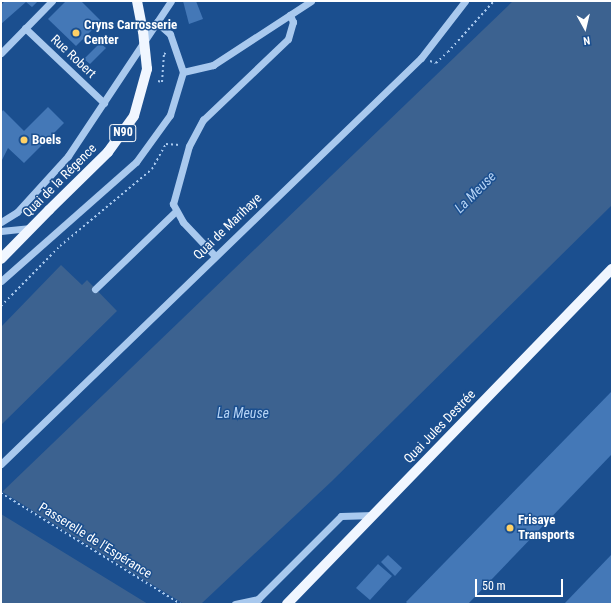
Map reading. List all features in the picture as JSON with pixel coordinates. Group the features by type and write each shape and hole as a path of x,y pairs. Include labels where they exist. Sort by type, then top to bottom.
{"main road":[{"name":"Quai de la Régence","path":"1,259 108,152 134,116 147,69 137,1"},
{"name":"Quai Jules Destrée","path":"287,604 612,269"}],"street":[{"path":"1,53 52,1"},
{"path":"1,222 18,212 62,162 104,103 171,1"},
{"path":"183,72 213,66 310,1"},
{"name":"Quai de Marihaye","path":"1,464 421,58 465,1"},
{"path":"216,256 176,211 173,204 189,146 203,120 288,39 293,22 290,15"},
{"path":"1,281 136,162 170,115 183,72 170,34 156,22"},
{"name":"Rue Robert","path":"25,28 104,103"},
{"path":"95,289 176,211"},
{"path":"1,231 31,228"},
{"path":"235,604 258,599 341,516 373,515"}],"path":[{"path":"421,58 436,63 494,1"},
{"path":"158,81 162,82 164,54"},
{"path":"1,306 60,246 152,169 166,144 189,146"},
{"name":"Passerelle de l'Espérance","path":"1,493 181,604"}],"water":[{"name":"La Meuse","path":"513,1 612,1 612,205 332,481 201,604 1,604 1,493"},
{"path":"61,265 82,285 87,280 117,311 1,425 1,327"}],"pier":[{"path":"1,491 184,604 148,604 1,514"}],"building":[{"path":"5,1 38,1 32,7 26,2 1,24 1,5"},
{"name":"Cryns Carrosserie Center","path":"66,1 81,1 101,21 76,46 48,19"},
{"path":"183,1 196,1 203,19 189,24"},
{"path":"100,43 106,48 90,64 84,59"},
{"name":"Boels","path":"48,107 64,123 24,163 8,148 1,162 1,113 3,110 24,131"},
{"name":"Frisaye Transports","path":"612,391 612,454 468,604 408,604 406,602"},
{"name":"Frisaye Transports","path":"612,554 612,604 564,604"},
{"path":"388,555 402,568 395,576 381,562"},
{"path":"378,564 392,576 370,600 356,588"}],"place":[{"name":"Cryns Carrosserie Center","path":"76,33"},
{"name":"Boels","path":"24,140"},
{"name":"Frisaye Transports","path":"510,528"}]}
